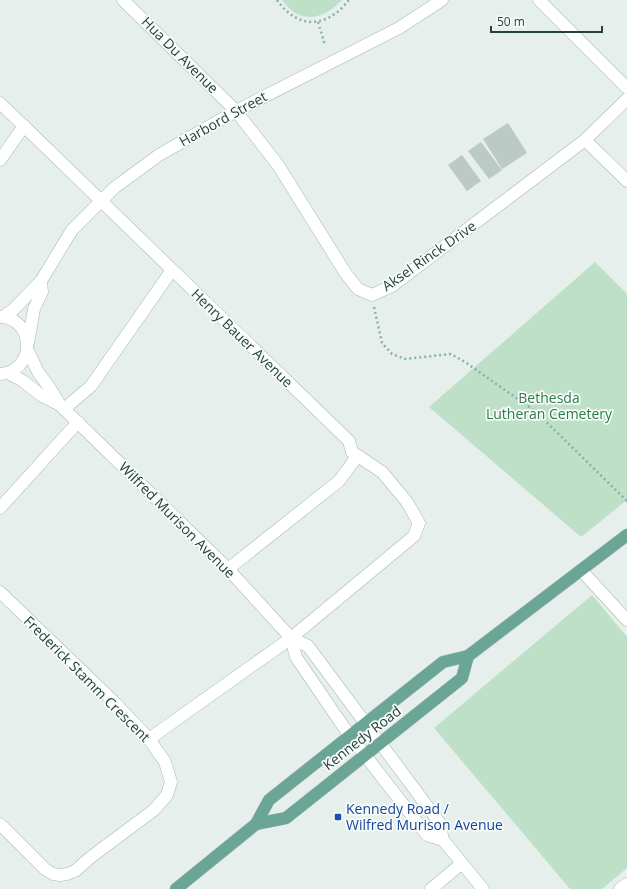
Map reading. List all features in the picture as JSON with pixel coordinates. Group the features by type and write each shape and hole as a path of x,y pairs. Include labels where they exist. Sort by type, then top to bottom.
{"main road":[{"name":"Kennedy Road","path":"176,889 256,824 269,800 443,662 468,656 627,535"},
{"name":"Kennedy Road","path":"256,824 286,818 462,678 468,656"}],"street":[{"name":"Hua Du Avenue","path":"123,0 236,111"},
{"name":"Harbord Street","path":"2,317 13,310 40,281 72,230 114,188 159,155 236,111 399,28 442,0"},
{"path":"539,0 627,88"},
{"name":"Aksel Rinck Drive","path":"236,111 278,165 346,274 358,289 372,295 392,286 585,140 627,99"},
{"name":"Henry Bauer Avenue","path":"0,103 349,441 352,452"},
{"path":"0,160 24,126"},
{"path":"585,140 627,181"},
{"path":"62,407 91,386 172,270"},
{"name":"Harbord Street","path":"28,346 34,309 42,292 40,281"},
{"name":"Wilfred Murison Avenue","path":"2,317 18,324 23,329 38,372 62,407 228,569 291,638 308,646 440,822 443,840 427,835 350,736 296,657 291,638"},
{"path":"4,373 15,369 21,363 28,346"},
{"name":"Wilfred Murison Avenue","path":"4,373 23,380 42,396 62,407"},
{"path":"0,508 78,422"},
{"path":"228,569 339,481 356,458 352,452"},
{"path":"149,739 291,638 414,536 419,523 407,502 382,472 352,452"},
{"path":"581,570 627,620"},
{"name":"Frederick Stamm Crescent","path":"0,592 113,701 149,739 165,762 168,769 170,782 167,795 154,810 91,857 75,871 67,874 53,874 45,869 0,824"},
{"path":"443,840 461,864 483,889"},
{"path":"431,889 461,864"},
{"path":"620,889 627,884"}],"path":[{"path":"277,0 283,9 293,17 308,22 318,22 336,14 350,0"},
{"path":"343,0 346,3"},
{"path":"318,22 325,44"},
{"path":"372,295 382,343 392,354 406,359 451,354 465,362 535,411 627,502"}],"green space":[{"path":"282,0 342,0 327,12 312,17 296,13"},
{"name":"Bethesda Lutheran Cemetery","path":"595,262 627,294 627,500 581,537 429,407"},
{"path":"592,595 627,637 627,868 602,889 570,889 434,728"}],"building":[{"path":"508,123 527,153 502,169 483,139"},
{"path":"481,142 502,170 489,179 468,151"},
{"path":"462,155 481,181 467,191 448,165"}],"place":[{"name":"Kennedy Road / Wilfred Murison Avenue","path":"338,817"}]}
